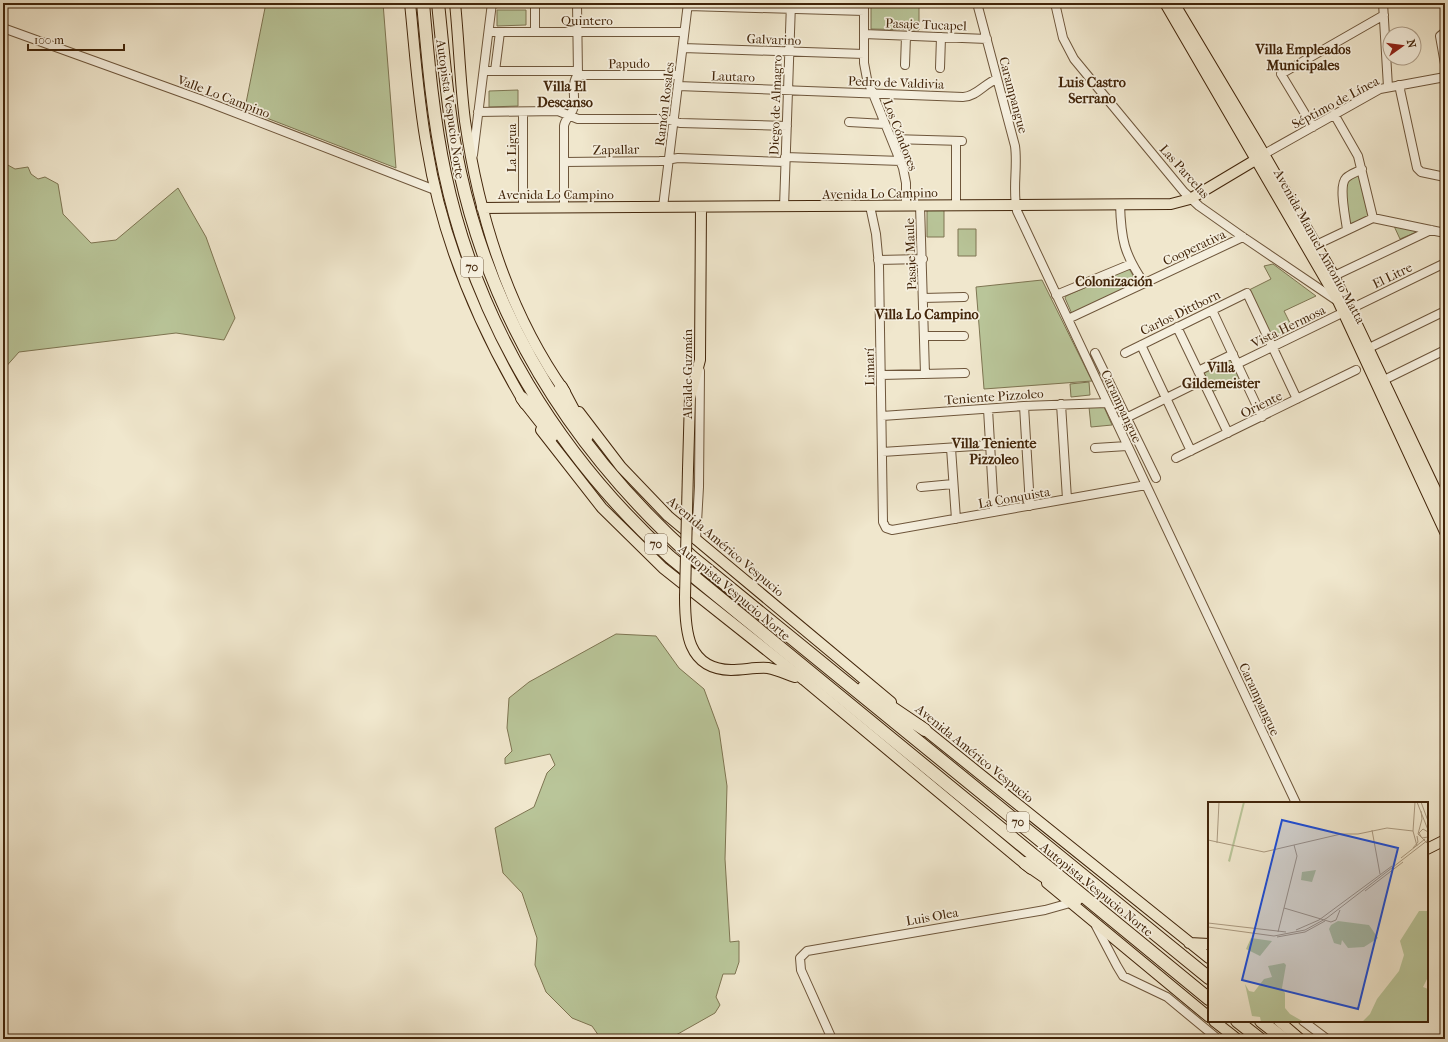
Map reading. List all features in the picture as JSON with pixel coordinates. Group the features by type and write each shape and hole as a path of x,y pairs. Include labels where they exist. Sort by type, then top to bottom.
{"highway":[{"name":"Autopista Vespucio Norte","path":"423,3 440,147 454,212 472,268 498,329 524,378 569,447 610,497 650,539 705,586 1208,998"},
{"name":"Autopista Vespucio Norte","path":"438,3 456,152 471,215 488,266 512,324 541,378 582,440 652,520 692,557 1208,977"},
{"path":"561,387 590,442 619,484"},
{"path":"522,398 575,464 610,497"},
{"path":"826,667 868,692 925,730"},
{"path":"1025,863 1057,886 1124,929"},
{"path":"1238,1022 1260,1039"},
{"path":"1262,1022 1284,1039"}],"main road":[{"path":"410,3 422,115 436,190 455,256 471,298 497,355 542,432 572,472 602,508 634,542 663,568 804,680 1025,863 1095,924 1208,1016"},
{"name":"Avenida Américo Vespucio","path":"454,3 463,104 472,161 482,208 500,263 533,338 561,387 621,467 660,509 696,540 815,636 925,730 1189,944 1208,957"},
{"name":"Avenida Manuel Antonio Matta","path":"1165,3 1334,276 1347,310 1445,532"},
{"name":"Avenida Manuel Antonio Matta","path":"1174,3 1338,301 1347,310 1369,348 1445,510"},
{"name":"Avenida Lo Campino","path":"482,208 1171,204 1190,199 1260,157"},
{"name":"Alcalde Guzmán","path":"700,360 701,207"},
{"path":"700,360 691,392 685,597 688,637 694,650 704,662 715,667 727,670 770,669 804,680"},
{"path":"1428,848 1445,840"},
{"path":"1189,944 1208,944"},
{"path":"1215,1022 1237,1039"},
{"path":"1281,1022 1300,1039"}],"street":[{"path":"472,161 492,3"},
{"path":"535,3 535,32"},
{"path":"564,207 564,126 574,106 574,80 578,73 577,3"},
{"name":"Carampangue","path":"977,3 1016,153 1015,204 1116,423 1296,802"},
{"name":"Las Parcelas","path":"1055,3 1063,38 1074,59 1190,199 1243,238 1338,301"},
{"path":"1383,3 1388,86"},
{"path":"688,4 864,7"},
{"name":"Ramón Rosales","path":"663,207 688,4"},
{"name":"Diego de Almagro","path":"784,207 791,6"},
{"name":"Los Cóndores","path":"864,7 865,72 871,93 901,162 906,183 906,205"},
{"path":"1313,127 1282,74 1384,16"},
{"name":"Valle Lo Campino","path":"3,28 205,101 436,190"},
{"name":"Quintero","path":"489,32 684,32"},
{"path":"495,71 500,32"},
{"path":"1443,33 1445,64"},
{"name":"Pasaje Tucapel","path":"864,34 987,39"},
{"path":"905,65 906,36"},
{"path":"940,68 941,37"},
{"name":"Galvarino","path":"683,48 864,54"},
{"name":"Papudo","path":"484,72 679,75"},
{"name":"Séptimo de Línea","path":"1260,157 1374,92 1388,86 1445,77"},
{"name":"Pedro de Valdivia","path":"788,90 966,97 997,79"},
{"path":"1400,85 1417,168 1421,172 1445,177"},
{"name":"Lautaro","path":"678,86 788,90"},
{"path":"478,112 558,111 578,120 665,119 680,123 786,126"},
{"name":"La Ligua","path":"522,112 522,208"},
{"path":"1334,114 1357,152 1372,218"},
{"path":"849,122 885,124"},
{"path":"892,139 959,141 956,205"},
{"name":"Zapallar","path":"564,162 678,158 901,162"},
{"path":"1347,230 1342,193 1343,182 1347,177 1362,169"},
{"path":"1120,204 1120,225 1124,244 1131,264 1144,283"},
{"name":"Pasaje Maule","path":"920,205 923,259 925,374"},
{"name":"Limarí","path":"870,206 876,234 878,260 883,522 886,528"},
{"path":"1316,245 1372,218 1445,232"},
{"path":"1334,276 1431,230"},
{"name":"Cooperativa","path":"1068,319 1243,238"},
{"path":"878,260 923,259"},
{"path":"1056,295 1131,264"},
{"name":"El Litre","path":"1347,310 1444,266"},
{"name":"Carlos Dittborn","path":"1125,353 1246,293 1272,348"},
{"path":"923,298 964,297"},
{"path":"1212,310 1262,417"},
{"name":"Vista Hermosa","path":"1237,364 1347,310"},
{"path":"1369,348 1445,311"},
{"path":"1177,327 1228,433"},
{"path":"924,336 964,336"},
{"path":"1141,345 1191,451"},
{"path":"1272,348 1297,399"},
{"path":"1384,380 1445,350"},
{"name":"Carampangue","path":"1095,353 1156,478"},
{"path":"1198,371 1232,354"},
{"name":"Alcalde Guzmán","path":"696,540 699,487 700,360"},
{"name":"Oriente","path":"1176,458 1356,370"},
{"path":"881,375 965,373"},
{"path":"1116,423 1203,380"},
{"name":"Teniente Pizzoleo","path":"882,416 1024,406 1107,403"},
{"path":"1061,404 1067,499"},
{"path":"1024,406 1030,506"},
{"path":"988,409 994,512"},
{"path":"882,452 990,445"},
{"path":"1095,448 1127,446"},
{"path":"951,448 956,519"},
{"path":"921,487 953,484"},
{"name":"La Conquista","path":"886,528 892,530 1146,485"},
{"name":"Luis Olea","path":"832,1039 800,966 800,958 807,951 1045,910 1070,903"},
{"path":"1095,924 1123,976 1167,997 1218,1039"},
{"path":"1304,1022 1327,1039"}],"green space":[{"path":"266,3 383,3 396,168 251,112 246,103"},
{"path":"871,3 919,3 919,30 871,29"},
{"path":"497,10 526,10 526,25 497,26"},
{"path":"518,90 518,106 489,107 489,91"},
{"path":"3,151 5,153 6,164 15,169 28,167 31,174 38,179 45,177 58,184 63,214 91,243 116,240 178,188 206,237 235,318 224,340 176,333 19,352 3,370"},
{"path":"1361,173 1369,217 1350,224 1344,187 1347,180"},
{"path":"927,210 944,210 944,237 927,237"},
{"path":"1394,226 1419,231 1400,239"},
{"path":"958,229 976,229 976,256 958,256"},
{"path":"1273,264 1316,296 1284,311 1293,329 1272,340 1249,290 1271,279 1264,266"},
{"path":"1128,269 1137,283 1072,314 1065,298 1066,296"},
{"path":"1042,280 1092,381 984,389 976,287"},
{"path":"1232,359 1241,378 1212,392 1203,373"},
{"path":"1089,382 1090,395 1071,397 1070,384"},
{"path":"1089,407 1104,407 1112,425 1091,427"},
{"path":"616,634 656,636 679,668 704,689 719,730 727,786 725,859 730,942 739,941 739,962 735,974 723,974 716,997 720,1005 715,1013 669,1039 601,1039 592,1026 572,1018 546,992 535,965 537,938 522,893 503,873 495,828 534,807 547,773 555,765 550,754 505,764 505,758 512,751 507,728 509,698 529,682"}],"district":[{"name":"Villa Empleados Municipales","path":"1303,58"},
{"name":"Luis Castro Serrano","path":"1092,90"},
{"name":"Villa El Descanso","path":"565,94"},
{"name":"Colonización","path":"1114,281"},
{"name":"Villa Lo Campino","path":"927,314"},
{"name":"Villa Gildemeister","path":"1221,376"},
{"name":"Villa Teniente Pizzoleo","path":"994,452"}]}
